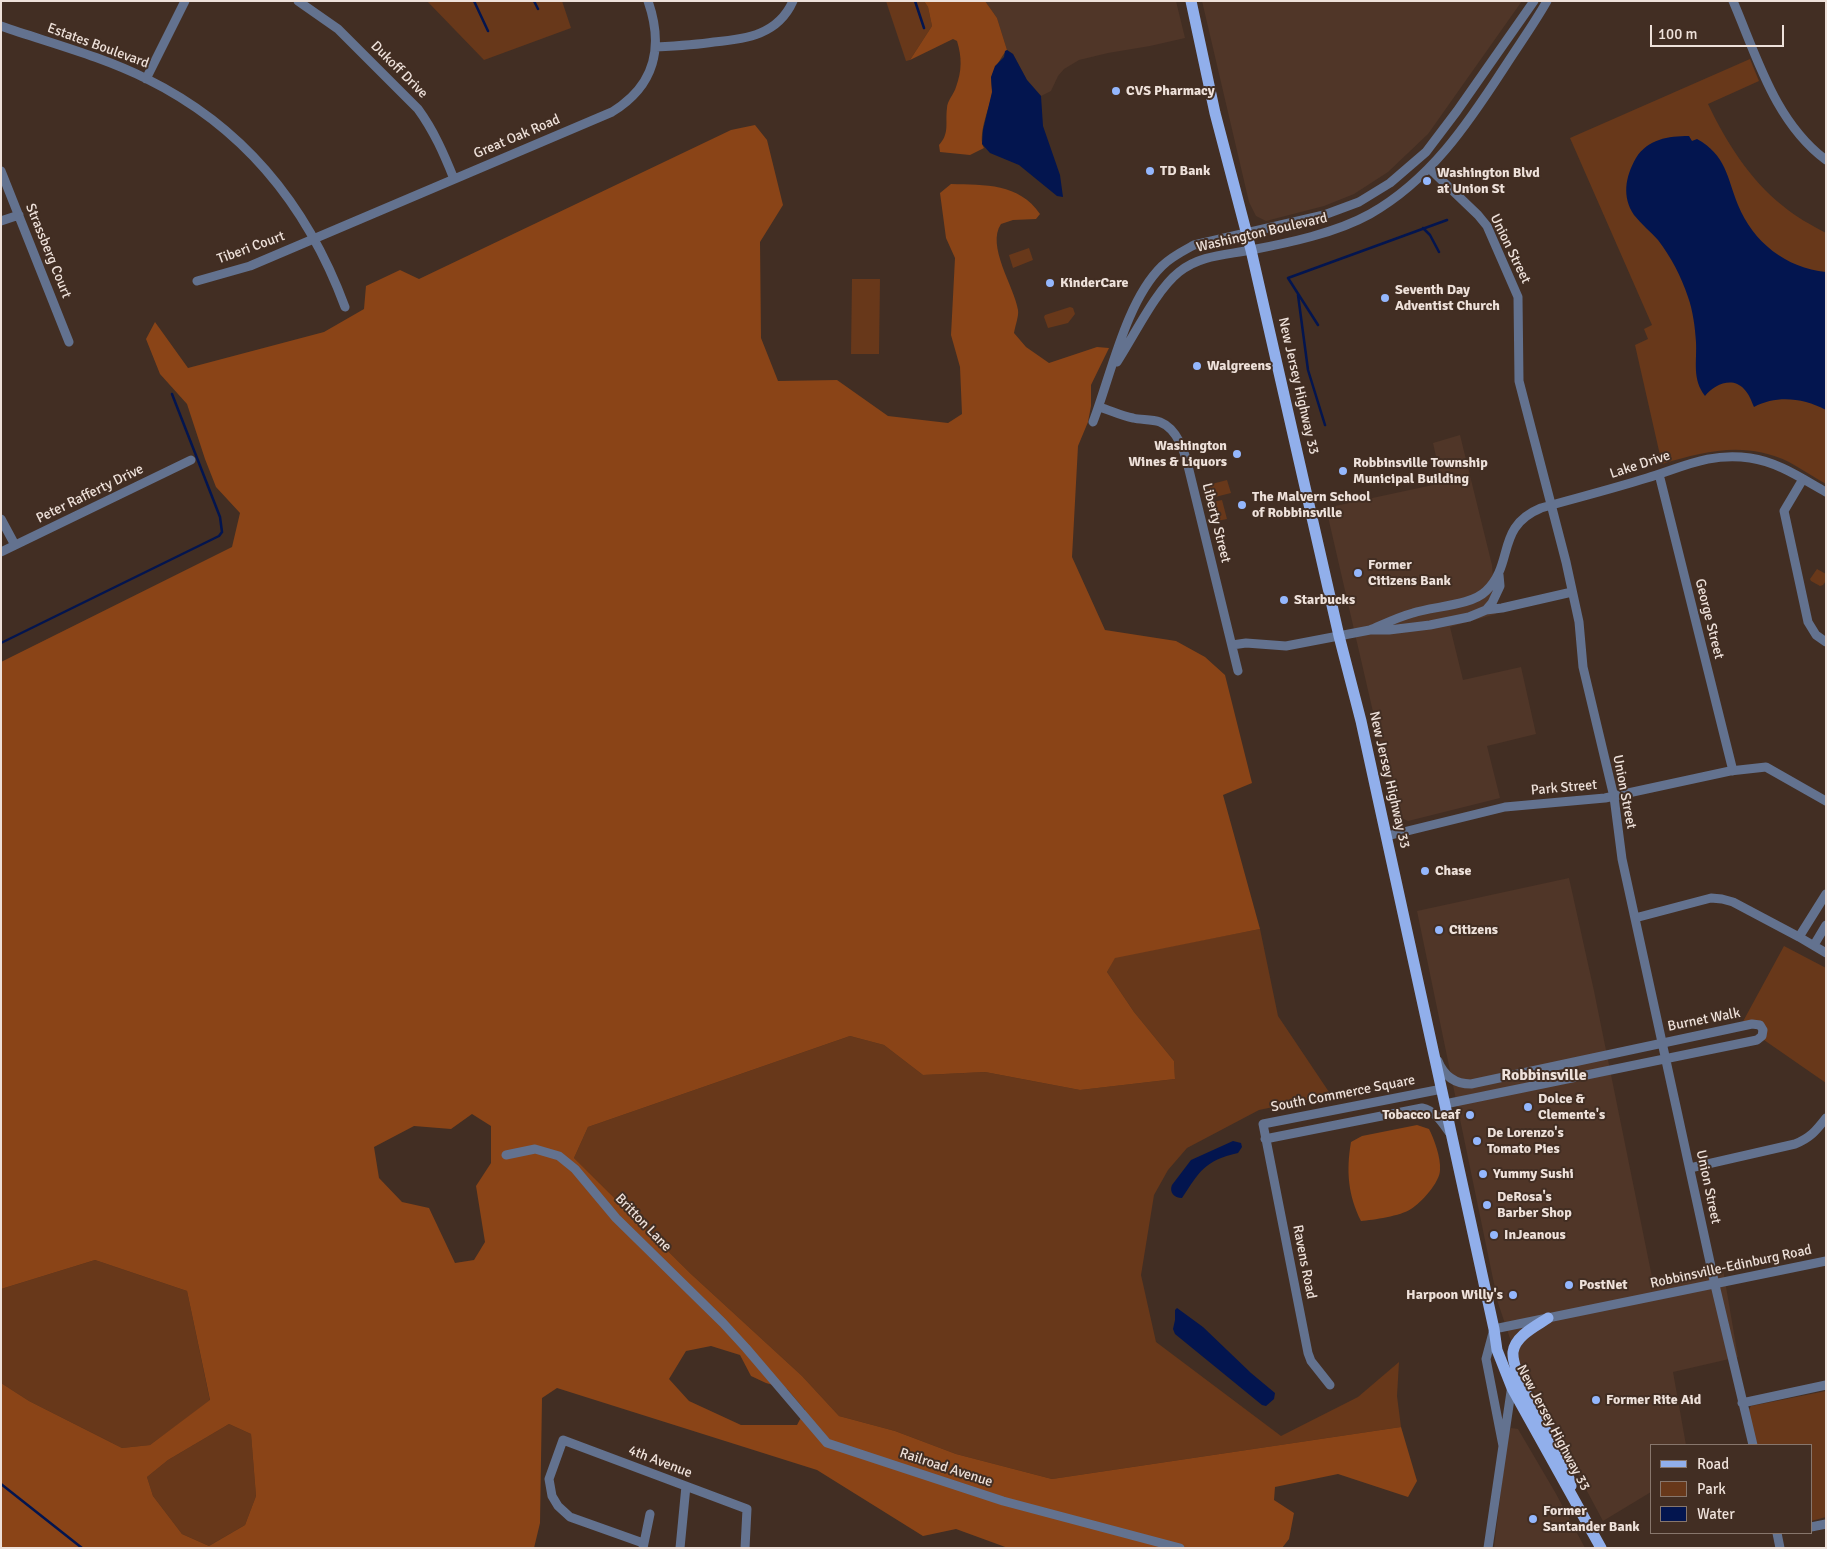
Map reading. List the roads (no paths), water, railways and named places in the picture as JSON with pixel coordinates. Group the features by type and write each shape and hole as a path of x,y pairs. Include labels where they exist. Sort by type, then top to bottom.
{"main road":[{"name":"New Jersey Highway 33","path":"1191,1 1215,113 1247,232 1339,636 1361,721 1453,1138 1497,1350 1512,1388 1602,1548"},
{"path":"1548,1318 1531,1328 1519,1339 1513,1352 1516,1367 1529,1398 1565,1466 1576,1502"}],"street":[{"path":"146,78 185,1"},
{"name":"Dukoff Drive","path":"298,1 338,29 418,109 429,123 439,142 454,179"},
{"name":"Great Oak Road","path":"314,239 612,112 623,105 633,96 645,80 653,62 656,47 654,22 648,1"},
{"path":"656,47 681,46 754,36 775,25 784,16 792,1"},
{"name":"Washington Boulevard","path":"1094,422 1120,343 1140,298 1154,274 1162,265 1194,245 1324,215 1359,202 1390,183 1426,152 1534,1"},
{"name":"Washington Boulevard","path":"1112,370 1157,298 1170,280 1180,271 1205,258 1251,250 1337,230 1370,214 1430,169 1456,138 1547,1"},
{"path":"1733,1 1774,99 1801,137 1826,160"},
{"name":"Estates Boulevard","path":"1,26 116,65 146,78 192,105 234,137 271,175 302,218 328,265 345,307"},
{"path":"1412,165 1430,169 1426,152"},
{"name":"Union Street","path":"1430,169 1478,214 1487,226 1518,297 1519,381 1579,622 1583,667 1614,797 1622,859 1742,1403 1753,1444"},
{"name":"Strassberg Court","path":"1,171 69,342"},
{"path":"1,222 19,215"},
{"name":"Tiberi Court","path":"197,281 250,266 314,239"},
{"name":"Liberty Street","path":"1099,407 1131,418 1160,422 1169,428 1185,453 1238,671"},
{"name":"Lake Drive","path":"1232,645 1246,643 1286,646 1370,630 1389,630 1430,625 1469,617 1486,610 1500,586 1499,575 1509,540 1516,524 1528,514 1551,505 1705,459 1739,457 1772,463 1826,492"},
{"name":"Peter Rafferty Drive","path":"1,552 191,460"},
{"name":"George Street","path":"1659,474 1733,771"},
{"path":"1803,479 1784,510 1808,622 1816,635 1826,642"},
{"path":"1,519 14,546"},
{"name":"Lake Drive","path":"1370,630 1412,613 1478,597 1486,591 1499,575"},
{"path":"1486,610 1572,592"},
{"name":"Park Street","path":"1387,836 1505,807 1614,797 1733,771 1766,768 1826,800"},
{"path":"1799,937 1826,894"},
{"path":"1635,918 1711,898 1722,899 1733,902 1826,953"},
{"path":"1814,945 1826,925"},
{"name":"Burnet Walk","path":"1662,1042 1752,1024 1760,1026 1763,1030 1762,1036 1757,1040 1666,1059"},
{"path":"1434,1053 1446,1075 1462,1084 1472,1084 1662,1042"},
{"path":"1445,1104 1666,1059"},
{"name":"South Commerce Square","path":"1265,1139 1263,1124 1442,1089"},
{"path":"1265,1139 1422,1108 1430,1110 1438,1117 1453,1138"},
{"path":"1690,1168 1806,1140 1814,1134 1826,1118"},
{"name":"Ravens Road","path":"1265,1139 1308,1353 1311,1361 1330,1385"},
{"name":"Britton Lane","path":"506,1155 535,1149 559,1156 576,1169 616,1218 746,1348"},
{"name":"Robbinsville-Edinburg Road","path":"1494,1329 1826,1261"},
{"path":"1494,1329 1486,1359 1503,1446"},
{"name":"Railroad Avenue","path":"746,1348 826,1443 1004,1501 1180,1548"},
{"path":"1488,1548 1516,1367"},
{"path":"1742,1403 1826,1385"},
{"name":"4th Avenue","path":"643,1545 570,1518 558,1506 552,1496 549,1479 562,1440 747,1509 745,1548"},
{"path":"680,1548 686,1486"},
{"path":"643,1545 650,1514"},
{"path":"1812,1527 1826,1524"},
{"path":"1779,1534 1780,1548"}],"water":[{"path":"1007,50 1013,54 1027,80 1041,96 1043,126 1060,175 1063,197 1057,196 1019,165 990,153 982,144 983,130 992,92 991,77 995,66 1004,57"},
{"path":"1689,136 1692,141 1697,139 1707,145 1720,160 1744,218 1752,231 1762,241 1773,251 1797,265 1826,272 1826,410 1790,399 1763,403 1754,407 1746,391 1734,383 1723,384 1713,388 1705,396 1701,390 1696,370 1694,319 1690,302 1675,267 1663,246 1634,215 1626,194 1629,172 1636,158 1646,147 1666,138"},
{"path":"1233,1141 1241,1143 1242,1147 1238,1153 1217,1160 1204,1168 1182,1198 1173,1194 1171,1190 1172,1185 1191,1160"},
{"path":"1177,1308 1203,1327 1275,1393 1274,1399 1266,1406 1262,1405 1175,1334 1173,1329 1175,1310"}],"waterway":[{"path":"474,1 488,31"},
{"path":"534,1 538,9"},
{"path":"915,1 924,28"},
{"path":"1318,325 1288,278 1447,220"},
{"path":"1423,228 1430,235 1439,252"},
{"path":"1298,295 1308,370 1325,425"},
{"path":"1,643 219,536 222,532 220,517 172,394"},
{"path":"1,1484 82,1548"}],"place":[{"name":"CVS Pharmacy","path":"1116,91"},
{"name":"TD Bank","path":"1150,171"},
{"name":"Washington Blvd at Union St","path":"1427,181"},
{"name":"KinderCare","path":"1050,283"},
{"name":"Seventh Day Adventist Church","path":"1385,298"},
{"name":"Walgreens","path":"1197,366"},
{"name":"Washington Wines & Liquors","path":"1237,454"},
{"name":"Robbinsville Township Municipal Building","path":"1343,471"},
{"name":"The Malvern School of Robbinsville","path":"1242,505"},
{"name":"Former Citizens Bank","path":"1358,573"},
{"name":"Starbucks","path":"1284,600"},
{"name":"Chase","path":"1425,871"},
{"name":"Citizens","path":"1439,930"},
{"name":"Dolce & Clemente's","path":"1528,1107"},
{"name":"Tobacco Leaf","path":"1470,1115"},
{"name":"De Lorenzo's Tomato Pies","path":"1477,1141"},
{"name":"Yummy Sushi","path":"1483,1174"},
{"name":"DeRosa's Barber Shop","path":"1487,1205"},
{"name":"InJeanous","path":"1494,1235"},
{"name":"PostNet","path":"1569,1285"},
{"name":"Harpoon Willy's","path":"1513,1295"},
{"name":"Former Rite Aid","path":"1596,1400"},
{"name":"Former Santander Bank","path":"1533,1519"}],"district":[{"name":"Robbinsville","path":"1544,1076"}]}
